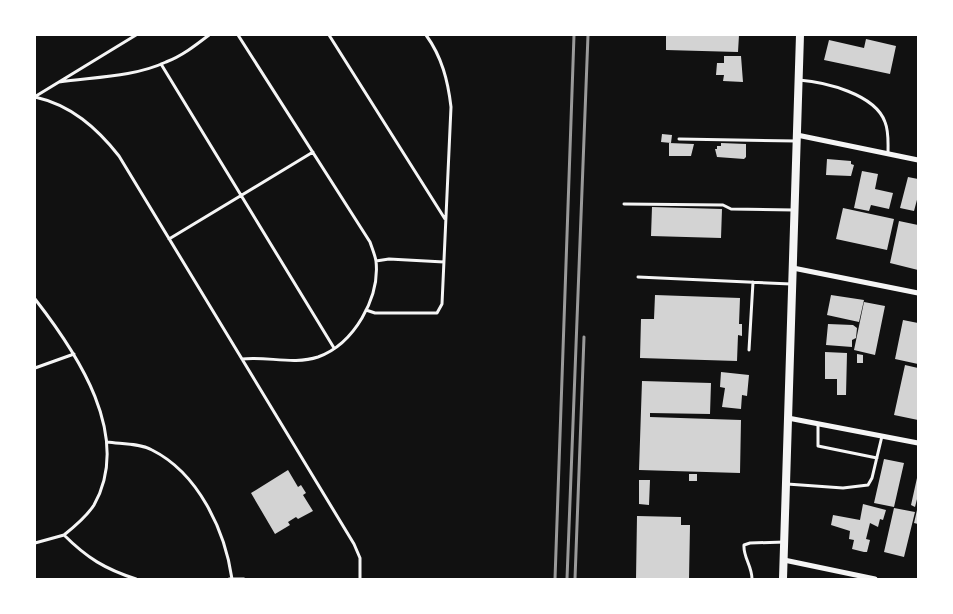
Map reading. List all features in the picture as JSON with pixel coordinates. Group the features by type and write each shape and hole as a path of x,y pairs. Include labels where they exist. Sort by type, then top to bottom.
{"street":[{"path":"784,579 800,35"},
{"path":"797,138 918,160"},
{"path":"792,268 918,293"},
{"path":"788,418 918,443"},
{"path":"784,560 875,579"}],"lane":[{"path":"35,97 136,35"},
{"path":"59,82 127,73 161,64 192,48 209,35"},
{"path":"238,35 370,242 376,260 374,287 366,310 350,336 334,348 318,357 301,360 242,359"},
{"path":"329,35 446,220"},
{"path":"366,310 375,313 437,313 442,304 451,107 448,85 441,60 426,35"},
{"path":"161,64 334,348"},
{"path":"798,80 833,86 866,101 885,121 888,154"},
{"path":"35,97 88,121 102,134 118,156 354,544 360,558 360,579"},
{"path":"679,139 797,138"},
{"path":"169,239 313,152"},
{"path":"624,204 724,206 731,208 794,210"},
{"path":"376,260 444,262"},
{"path":"638,277 792,284"},
{"path":"750,350 754,282"},
{"path":"35,299 63,334 88,377 107,434 106,472 94,505 64,535 35,544"},
{"path":"35,368 74,354"},
{"path":"818,424 818,446 877,458"},
{"path":"786,484 843,488 868,485 872,478 882,436"},
{"path":"107,442 151,449 168,460 188,479 204,501 220,533 229,560 231,579 244,579"},
{"path":"64,535 81,553 108,570 136,579"},
{"path":"752,579 752,568 744,553 744,545 750,543 785,542"}],"building":[{"path":"666,35 739,35 738,52 666,50"},
{"path":"866,39 896,46 890,74 824,60 829,40 864,48"},
{"path":"724,56 741,56 743,82 723,81 724,75 716,75 717,63 724,63"},
{"path":"662,134 672,135 671,143 661,142"},
{"path":"669,143 694,144 691,156 669,156"},
{"path":"721,143 746,144 746,157 744,159 717,157 715,149 717,149 717,146 721,146"},
{"path":"827,159 851,161 851,164 854,165 851,176 826,175"},
{"path":"862,171 878,174 875,189 893,193 889,209 871,205 869,211 854,208"},
{"path":"908,177 918,179 918,196 914,211 900,208"},
{"path":"652,207 722,209 721,238 651,236"},
{"path":"843,208 894,219 887,250 836,239"},
{"path":"899,221 918,225 918,270 890,263"},
{"path":"655,295 740,298 739,324 742,324 742,336 738,335 737,361 640,358 641,319 654,319"},
{"path":"831,295 864,300 859,322 827,315"},
{"path":"864,302 885,306 875,355 854,350"},
{"path":"903,320 918,323 918,364 895,359"},
{"path":"828,324 853,325 857,328 856,338 852,340 852,347 826,345"},
{"path":"825,352 847,353 846,395 837,395 837,379 825,379"},
{"path":"857,354 863,355 863,363 857,363"},
{"path":"905,365 918,368 918,420 894,415"},
{"path":"721,372 749,375 747,396 742,395 741,409 722,407 725,388 720,387"},
{"path":"642,381 711,383 710,414 650,413 650,417 741,420 740,473 639,470"},
{"path":"884,459 904,463 894,507 874,503"},
{"path":"288,470 298,487 301,485 306,493 303,495 313,511 298,519 296,517 288,522 290,525 275,534 251,493"},
{"path":"689,474 697,474 697,481 689,481"},
{"path":"917,478 918,495 915,507 911,505"},
{"path":"639,480 650,480 649,505 639,504"},
{"path":"863,504 886,510 883,520 880,519 878,527 870,523 866,539 870,540 867,552 852,549 854,540 849,539 850,531 831,525 833,515 860,520"},
{"path":"894,508 915,512 904,557 884,552"},
{"path":"918,510 918,524 914,523"},
{"path":"637,516 681,517 681,525 690,525 689,579 636,579"}],"railway":[{"path":"555,579 574,35"},
{"path":"567,579 588,35"},
{"path":"575,579 584,337"}]}
